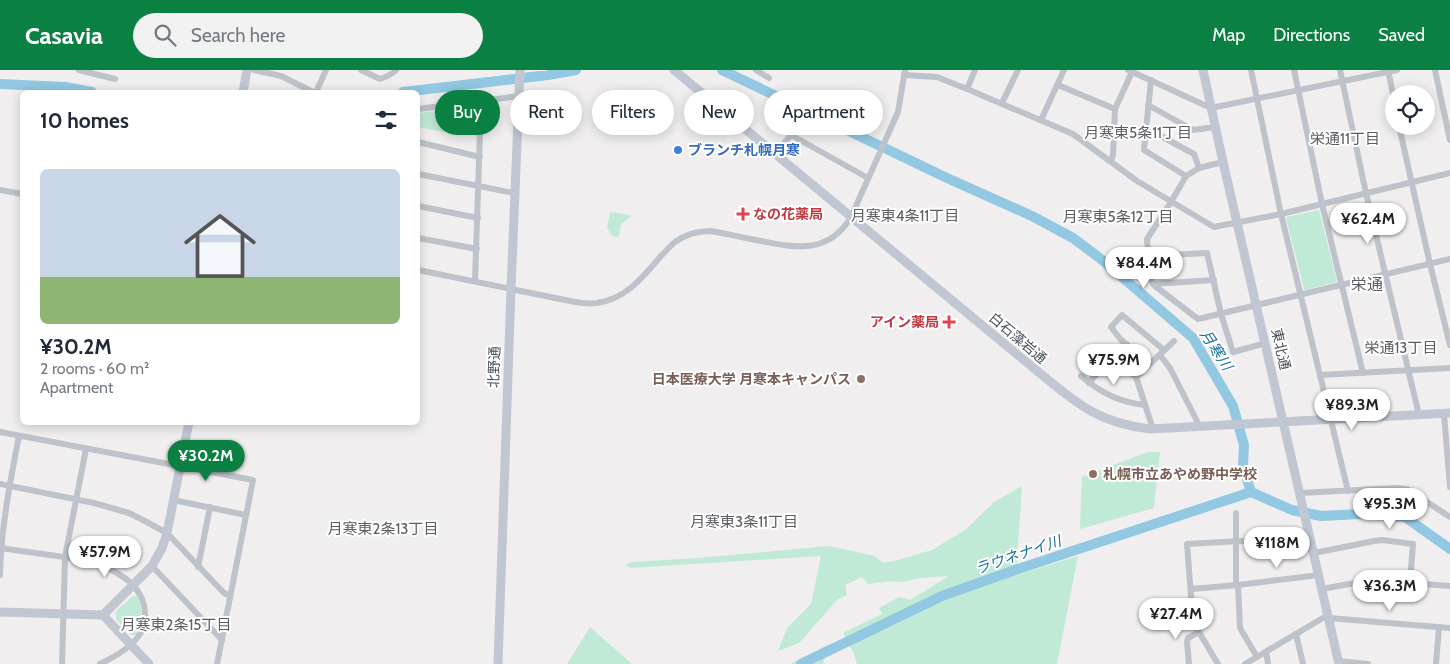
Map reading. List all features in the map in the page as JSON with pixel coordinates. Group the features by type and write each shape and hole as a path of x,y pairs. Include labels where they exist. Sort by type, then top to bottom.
{"street":[{"path":"79,70 115,79"},
{"path":"243,90 247,70"},
{"path":"254,70 281,76 310,90"},
{"path":"315,90 326,70"},
{"path":"361,70 380,79 394,73 396,70"},
{"name":"北野通","path":"519,90 520,70"},
{"name":"白石藻岩通","path":"674,70 1036,370 1089,411 1108,420 1137,428 1153,429 1447,413"},
{"path":"757,70 769,78"},
{"path":"937,77 940,70"},
{"path":"967,89 975,70"},
{"path":"1002,103 1018,70"},
{"path":"1041,120 1064,70"},
{"name":"東北通","path":"1203,70 1339,663"},
{"path":"1251,70 1281,214 1348,491"},
{"path":"1294,70 1322,204 1363,373"},
{"path":"1340,70 1366,193 1419,415"},
{"path":"1111,161 1115,109 1130,71 1144,73 1151,80 1211,108 1396,70"},
{"path":"1434,70 1450,140"},
{"path":"1388,71 1391,85"},
{"path":"420,270 584,303 607,301 628,292 638,284 674,242 700,231 711,231 790,247 817,246 837,234 851,217 898,112 904,73 937,77 1073,134 1137,181 1214,227 1281,214 1450,173"},
{"path":"1151,80 1144,150 1186,176"},
{"path":"1058,85 1115,109"},
{"path":"1148,105 1194,130 1215,127"},
{"path":"420,109 435,107"},
{"path":"1146,128 1194,154 1199,168"},
{"path":"775,154 791,134 868,178"},
{"path":"475,282 480,135"},
{"name":"北野通","path":"498,664 517,135"},
{"path":"1402,135 1411,182 1450,345"},
{"path":"420,142 480,157"},
{"path":"1223,162 1199,168 1186,176 1147,239 1150,279 1198,319 1450,259"},
{"path":"420,174 514,193"},
{"path":"0,190 20,194"},
{"path":"420,206 478,218"},
{"path":"420,238 476,249"},
{"path":"1148,256 1207,253 1221,314 1233,352 1266,343"},
{"path":"1154,284 1214,280"},
{"path":"1151,363 1121,340 1111,327 1122,315 1162,352 1200,427"},
{"path":"1136,377 1174,341"},
{"path":"1103,349 1136,377 1153,429"},
{"path":"1089,383 1111,356"},
{"path":"1320,376 1450,368"},
{"path":"1080,376 1109,396 1130,403 1145,405"},
{"path":"1447,413 1450,487"},
{"path":"0,612 103,615 133,586 152,566 162,548 167,533 188,425"},
{"path":"0,432 253,480 217,664"},
{"path":"0,575 0,548 9,485 19,436"},
{"path":"62,664 65,557 86,449"},
{"path":"0,484 94,503 128,513 167,533 224,594 230,596"},
{"path":"1300,493 1408,489 1450,517"},
{"path":"173,500 246,515"},
{"path":"198,567 210,508"},
{"path":"1236,513 1237,585 1240,628 1257,657"},
{"path":"1218,664 1193,622 1187,544 1310,537"},
{"path":"1314,553 1382,540 1413,544 1410,582"},
{"path":"0,548 85,560 99,564 119,574 133,586 143,601 146,614 143,629 139,636 116,656 100,664"},
{"path":"152,566 222,640"},
{"path":"1190,589 1319,575"},
{"path":"1322,589 1371,580 1450,586"},
{"path":"103,615 149,664"},
{"path":"1245,664 1328,616 1450,628"},
{"path":"1436,664 1439,627"},
{"path":"1189,664 1188,638 1199,632"},
{"path":"1296,634 1303,664"},
{"path":"1266,652 1268,664"},
{"path":"1339,663 1368,664"}],"green space":[{"path":"435,111 435,130 420,127 420,113"},
{"path":"1319,210 1337,282 1305,290 1286,218"},
{"path":"610,212 630,215 621,224 618,237 612,236 607,228"},
{"path":"1148,452 1160,452 1154,508 1080,529 1082,477"},
{"path":"1022,486 1016,575 1078,556 1057,664 857,664 843,633 882,614 879,608 899,597 910,600 949,576 868,584 862,577 845,585 847,595 838,599 799,643 778,651 787,628 811,604 821,556 630,568 625,565 632,562 829,546 875,556 883,563 894,561 932,550 965,530 994,502"},
{"path":"133,596 137,596 141,611 140,626 136,635 131,635 116,619 116,611"},
{"path":"590,627 632,664 567,664"},
{"path":"829,644 823,664 790,664"}],"waterway":[{"name":"月寒川","path":"420,90 576,70"},
{"name":"月寒川","path":"722,70 947,178 1032,216 1073,238 1101,259 1193,338 1233,406 1244,445 1243,466 1251,492 1292,510 1321,516 1360,514 1405,517 1450,549"},
{"name":"月寒川","path":"0,84 65,87 81,90"},
{"name":"ラウネナイ川","path":"801,664 942,596 1251,492"}],"place":[{"name":"ブランチ札幌月寒","path":"678,150"},
{"name":"なの花薬局","path":"743,214"},
{"name":"アイン薬局","path":"949,322"},
{"name":"日本医療大学 月寒本キャンパス","path":"861,379"},
{"name":"札幌市立あやめ野中学校","path":"1093,474"}],"district":[{"name":"月寒東5条11丁目","path":"1138,133"},
{"name":"栄通11丁目","path":"1345,139"},
{"name":"月寒東4条11丁目","path":"905,216"},
{"name":"月寒東5条12丁目","path":"1118,217"},
{"name":"栄通","path":"1367,284"},
{"name":"栄通13丁目","path":"1401,348"},
{"name":"月寒東3条11丁目","path":"744,522"},
{"name":"月寒東2条13丁目","path":"383,529"},
{"name":"月寒東2条15丁目","path":"176,625"}]}
